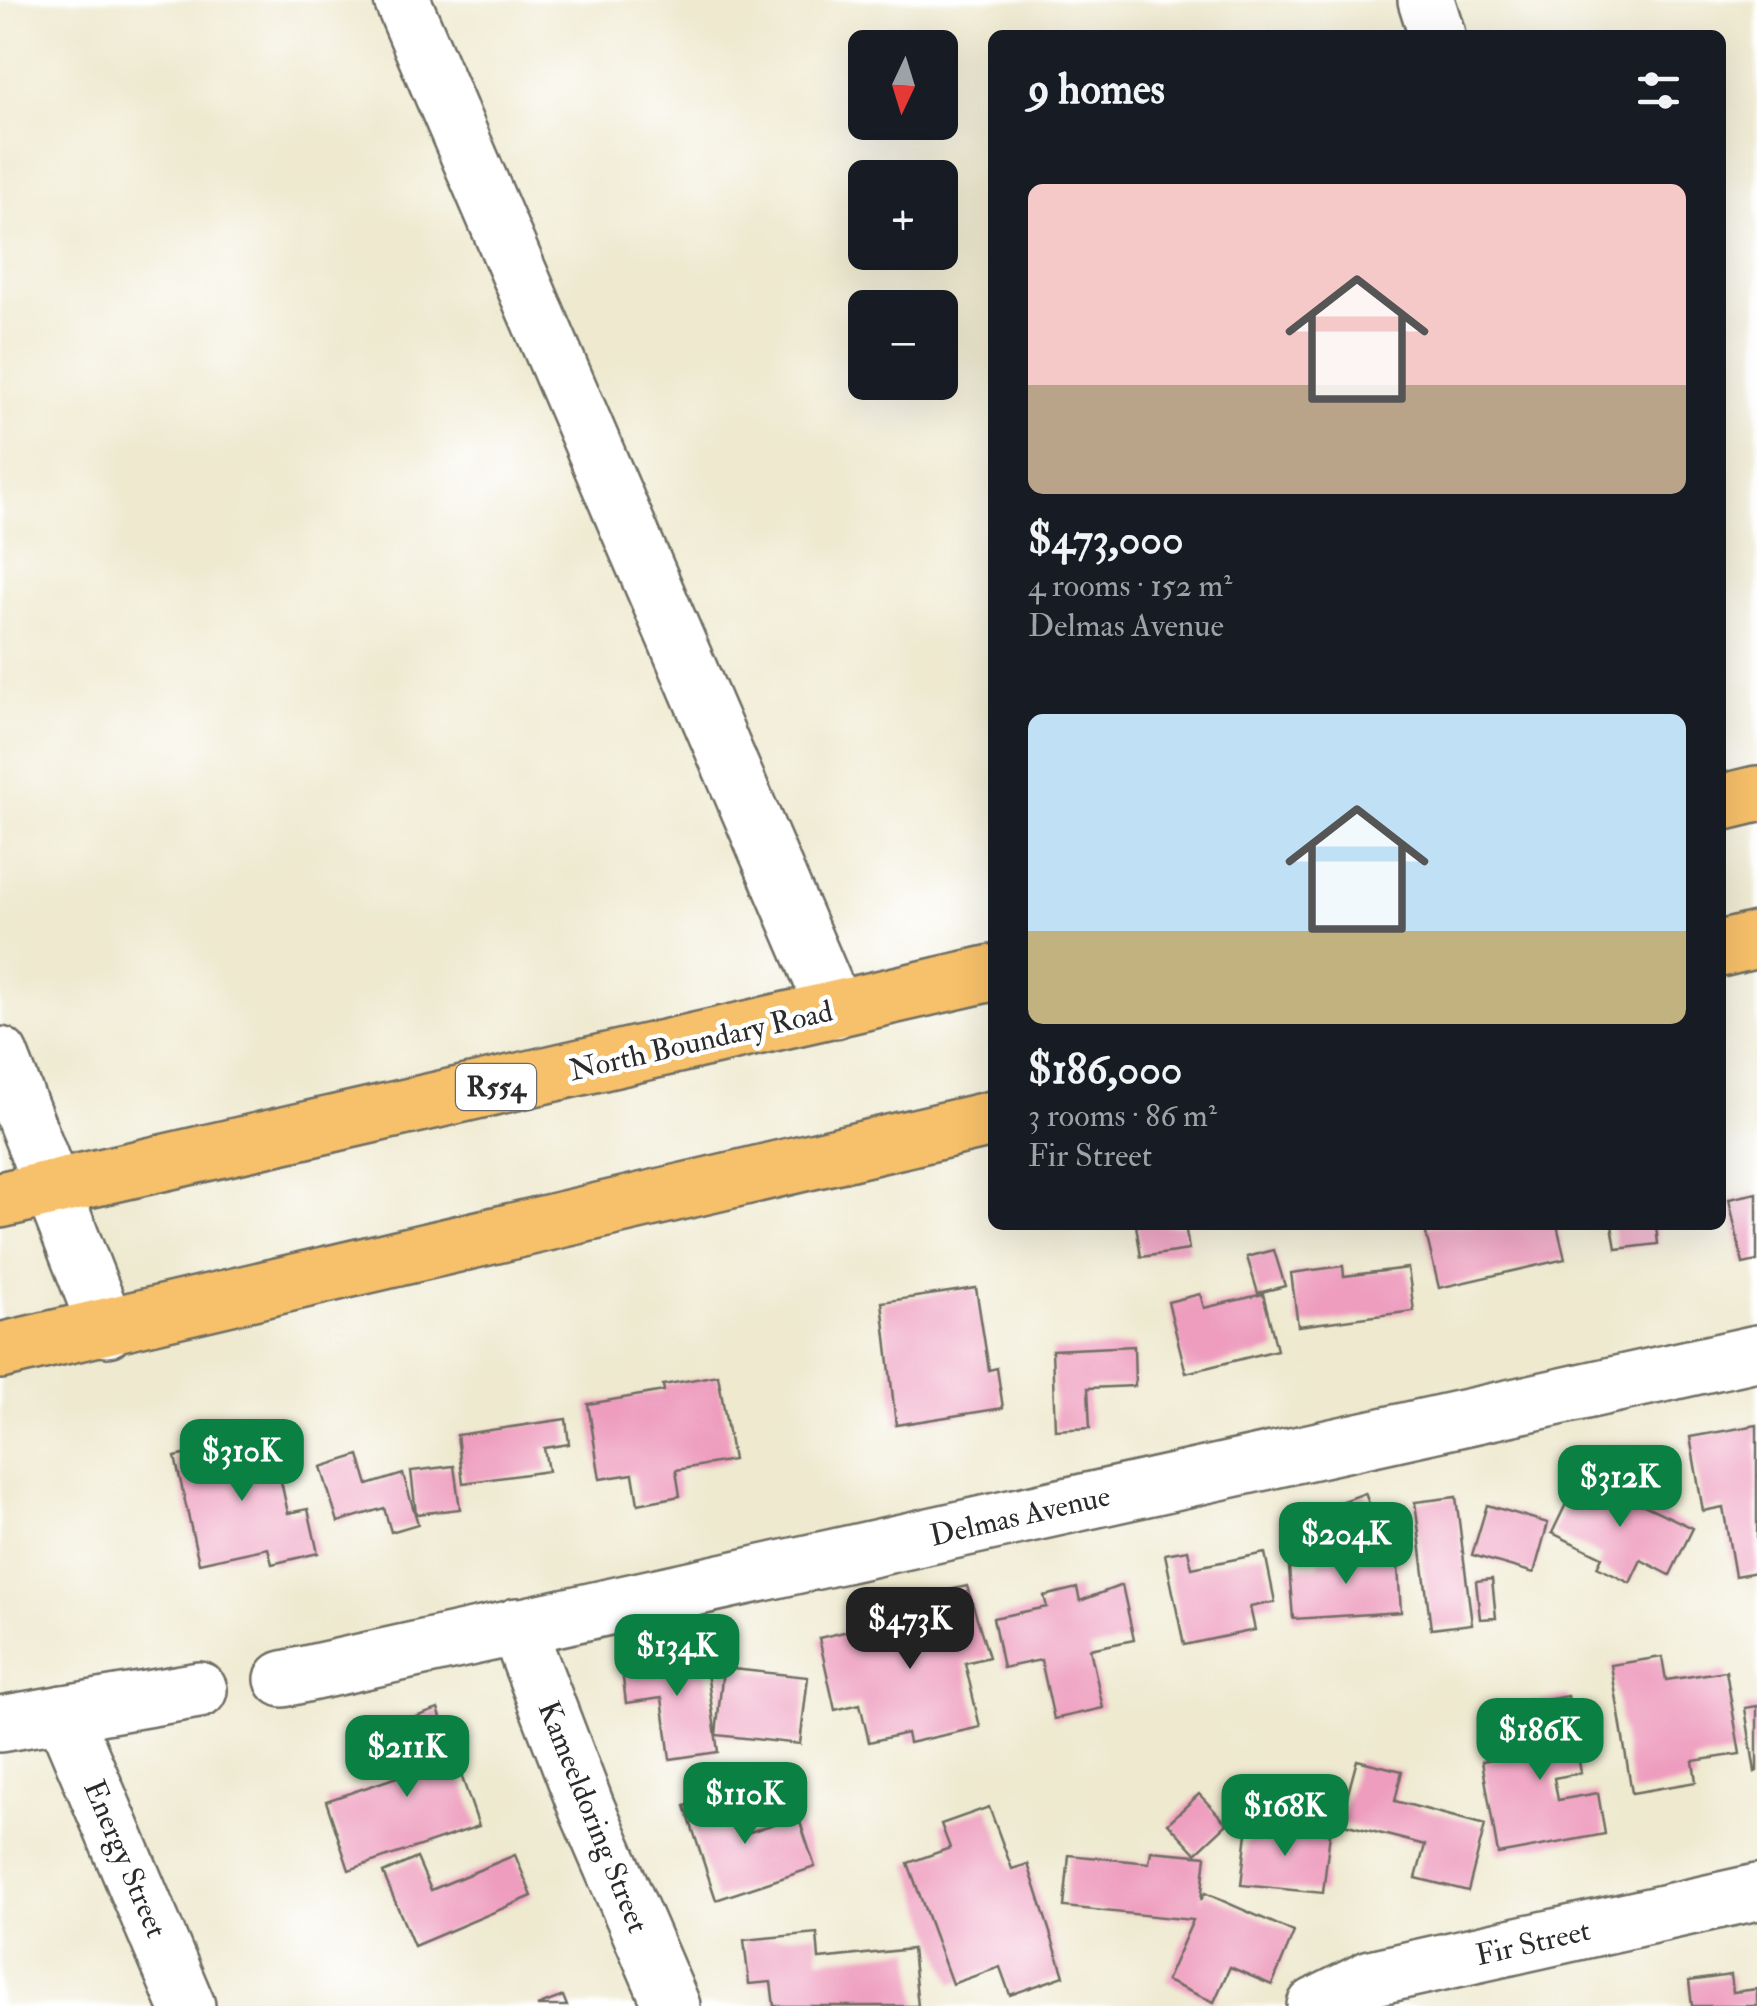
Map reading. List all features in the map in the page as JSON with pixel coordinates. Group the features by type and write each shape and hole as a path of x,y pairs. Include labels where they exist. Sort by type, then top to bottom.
{"main road":[{"path":"1726,802 1757,794"},
{"path":"1726,947 1757,940"},
{"name":"North Boundary Road","path":"25,1194 988,975"},
{"path":"0,1351 108,1329 988,1120"}],"street":[{"path":"402,0 835,1010"},
{"path":"1426,0 1435,30"},
{"path":"0,1055 25,1194 108,1329"},
{"name":"Delmas Avenue","path":"282,1679 1757,1353"},
{"name":"Kameeldoring Street","path":"517,1626 587,1809 672,2006"},
{"path":"0,1724 198,1690"},
{"name":"Energy Street","path":"63,1713 187,2006"},
{"name":"Fir Street","path":"1314,2006 1371,1978 1757,1892"}],"building":[{"path":"1757,1193 1757,1261 1743,1264 1729,1199"},
{"path":"1137,1230 1186,1230 1189,1250 1141,1257"},
{"path":"1425,1230 1558,1230 1565,1259 1439,1288"},
{"path":"1613,1230 1657,1230 1658,1244 1616,1249"},
{"path":"1274,1250 1285,1286 1258,1293 1247,1257"},
{"path":"1343,1266 1344,1276 1408,1268 1414,1311 1298,1326 1291,1273"},
{"path":"976,1288 989,1370 997,1368 1003,1408 896,1425 882,1302"},
{"path":"1200,1294 1204,1308 1263,1294 1277,1350 1186,1373 1168,1302"},
{"path":"1134,1346 1135,1386 1088,1388 1090,1428 1055,1430 1052,1350"},
{"path":"718,1375 733,1460 676,1470 680,1496 638,1504 633,1474 600,1479 588,1404 664,1391 663,1385"},
{"path":"566,1419 569,1444 544,1448 548,1471 463,1483 457,1435"},
{"path":"1757,1425 1757,1572 1735,1576 1723,1507 1703,1511 1690,1437"},
{"path":"271,1436 288,1513 308,1509 318,1553 272,1564 268,1548 199,1563 175,1457"},
{"path":"359,1455 368,1485 403,1474 418,1524 391,1532 384,1508 338,1522 321,1467"},
{"path":"454,1466 460,1509 416,1514 411,1471"},
{"path":"1580,1475 1693,1528 1670,1575 1641,1560 1630,1583 1597,1567 1602,1557 1552,1533"},
{"path":"1365,1493 1382,1537 1347,1551 1330,1506"},
{"path":"1456,1497 1472,1624 1431,1629 1415,1502"},
{"path":"1487,1505 1548,1523 1534,1573 1472,1555"},
{"path":"1188,1550 1192,1568 1265,1553 1275,1602 1250,1607 1255,1630 1184,1645 1165,1554"},
{"path":"1397,1553 1401,1612 1293,1619 1289,1568 1319,1566 1319,1559"},
{"path":"1492,1579 1496,1618 1480,1619 1476,1581"},
{"path":"1122,1585 1134,1640 1090,1649 1103,1708 1054,1719 1041,1660 1003,1668 993,1618 1047,1607 1044,1596 1077,1588 1080,1601"},
{"path":"967,1586 989,1657 965,1663 980,1727 909,1743 907,1733 869,1742 860,1704 835,1710 819,1638 882,1623 884,1630 939,1618 933,1594"},
{"path":"704,1650 718,1752 670,1759 662,1698 626,1703 621,1662"},
{"path":"1662,1657 1666,1680 1726,1671 1740,1754 1693,1761 1696,1782 1632,1793 1611,1665"},
{"path":"723,1668 808,1677 800,1744 716,1735"},
{"path":"1568,1696 1581,1773 1554,1778 1558,1800 1598,1793 1605,1834 1498,1854 1482,1761 1521,1754 1512,1706"},
{"path":"1757,1706 1757,1771 1755,1772 1745,1708"},
{"path":"438,1709 479,1826 349,1870 326,1801 412,1772 395,1724"},
{"path":"1357,1760 1402,1771 1395,1801 1485,1825 1468,1891 1416,1878 1425,1845 1340,1823"},
{"path":"729,1790 744,1834 798,1816 815,1867 716,1900 685,1806"},
{"path":"1199,1794 1227,1824 1196,1853 1168,1823"},
{"path":"989,1807 1012,1869 1028,1864 1064,1976 1010,1995 1000,1967 952,1984 908,1863 950,1848 941,1824"},
{"path":"1248,1824 1330,1833 1323,1893 1241,1885"},
{"path":"1151,1851 1206,1856 1201,1900 1205,1893 1294,1932 1272,1985 1230,1967 1214,2002 1166,1981 1193,1920 1064,1907 1069,1855 1149,1863"},
{"path":"515,1855 532,1896 414,1946 383,1873 417,1858 431,1890"},
{"path":"817,1933 819,1959 912,1949 918,2006 774,2006 771,1982 749,1984 744,1940"},
{"path":"1731,1975 1733,1992 1757,1989 1757,2006 1692,2006 1689,1981"},
{"path":"563,1996 567,2006 537,2006"}]}
